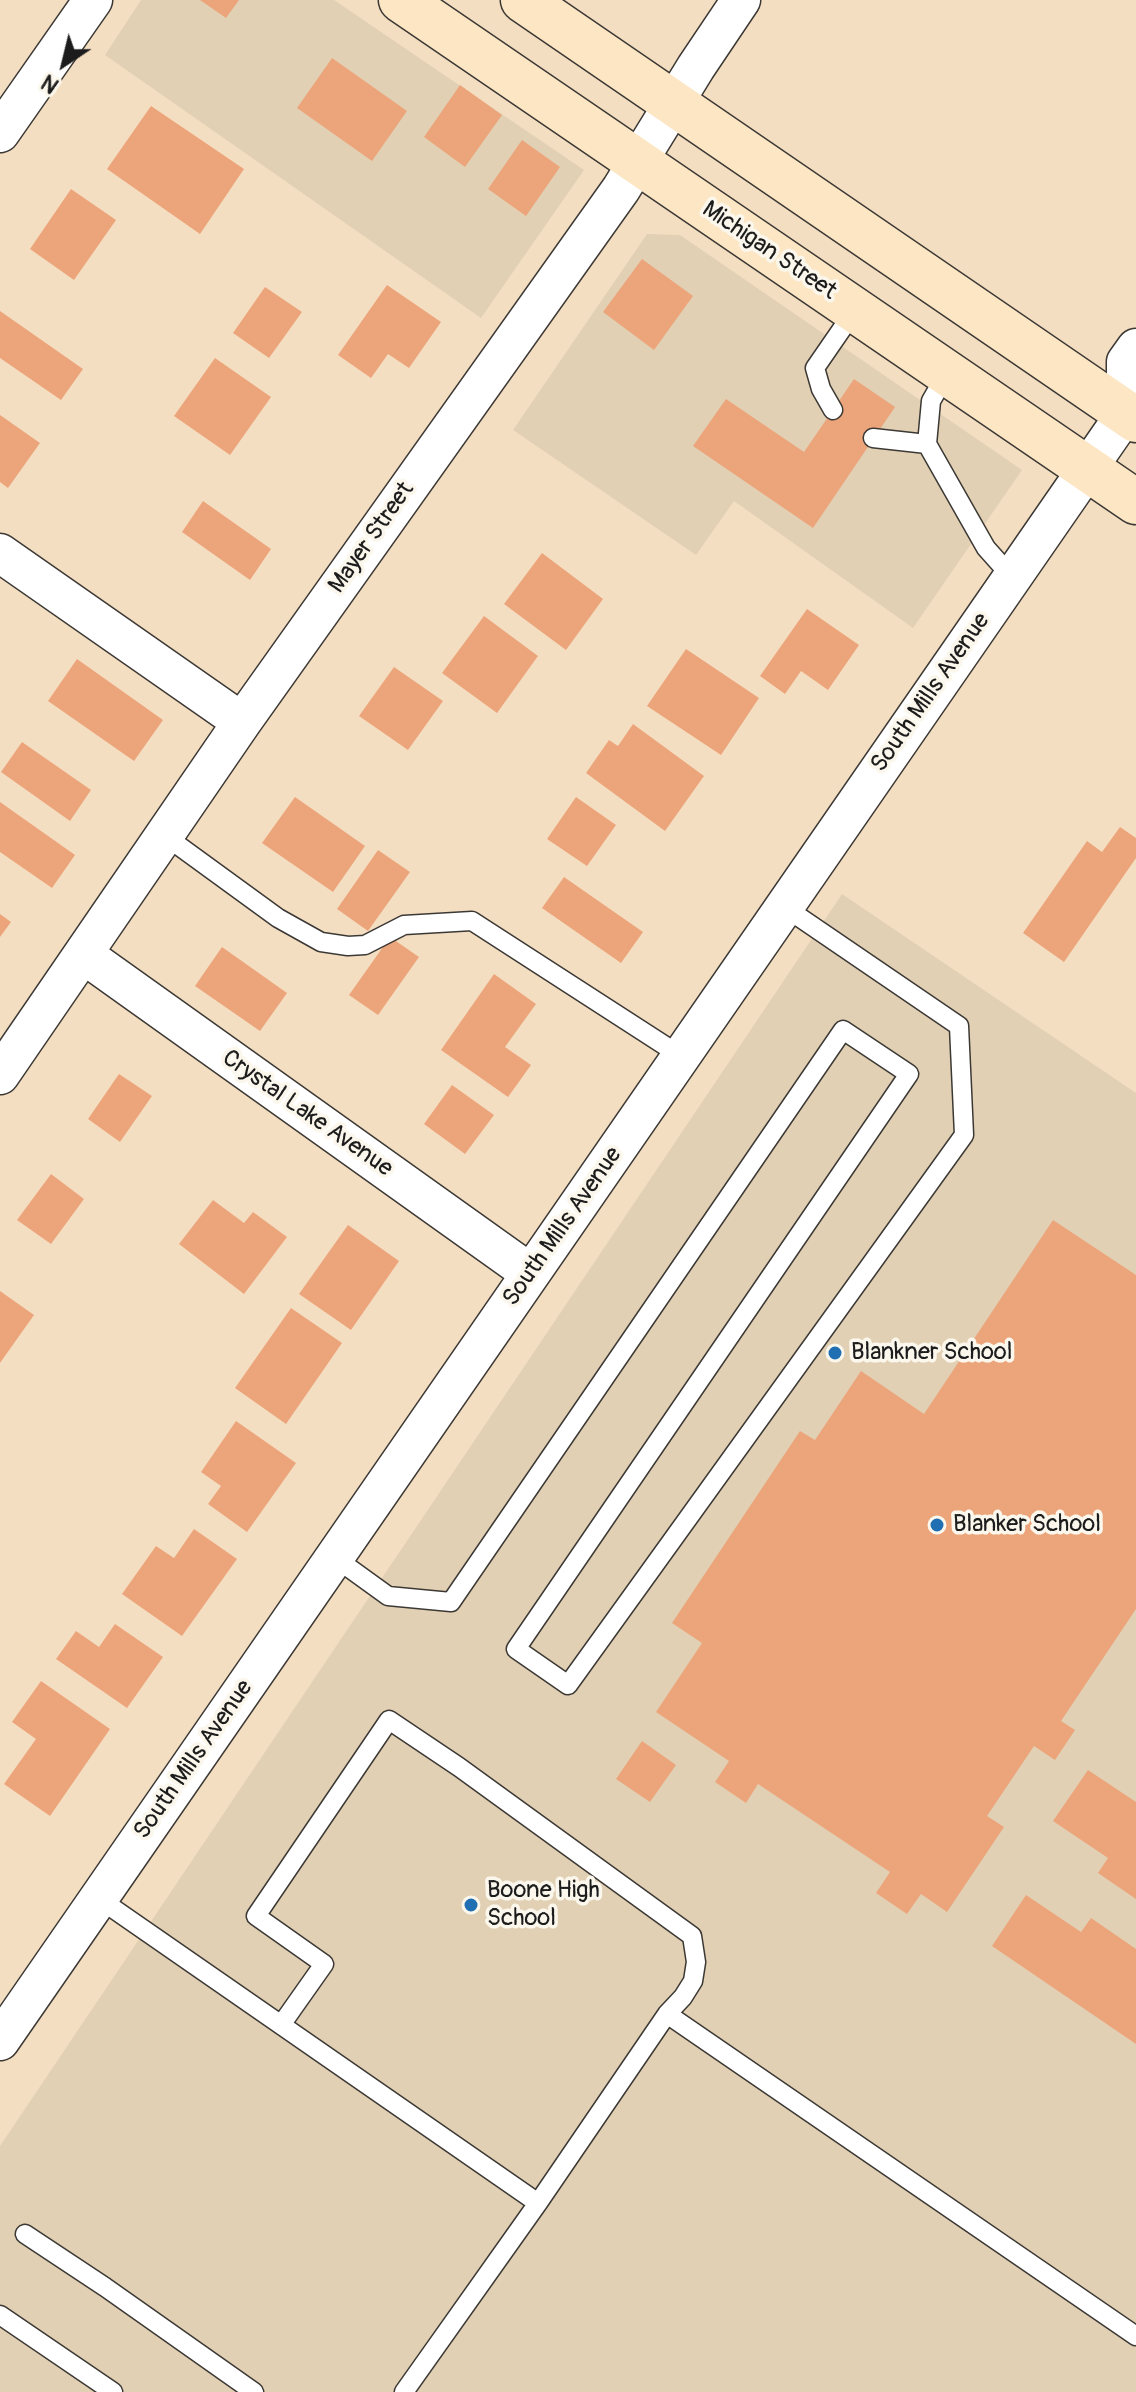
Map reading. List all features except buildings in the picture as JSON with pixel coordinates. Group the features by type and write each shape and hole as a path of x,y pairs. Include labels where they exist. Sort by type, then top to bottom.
{"street":[{"path":"6,111 93,0"},
{"name":"Michigan Street","path":"401,0 1136,502"},
{"path":"523,0 1133,414"},
{"name":"Mayer Street","path":"0,1075 242,722 621,189 741,0"},
{"path":"1133,414 1126,362 1136,348"},
{"name":"South Mills Avenue","path":"0,2041 1011,576 1087,468 1133,414"},
{"path":"0,553 242,722"},
{"name":"Crystal Lake Avenue","path":"83,954 530,1273"}],"lane":[{"path":"833,410 821,389 815,368 855,310"},
{"path":"947,373 931,401 927,444 986,548 1011,576"},
{"path":"873,438 927,444"},
{"path":"164,835 278,918 321,942 365,945 404,925 472,921 681,1056"},
{"path":"334,1557 388,1596 451,1602 843,1030 909,1074 516,1649 568,1685 964,1135 959,1026 783,906"},
{"path":"281,2025 324,1964 256,1916 389,1720 692,1936 696,1962 693,1981 683,1997 667,2014 404,2392"},
{"path":"98,1898 538,2203"},
{"path":"667,2014 1136,2336"},
{"path":"25,2234 254,2392"},
{"path":"0,2315 113,2392"}],"shaded area":[{"path":"141,0 334,0 584,170 481,318 105,55"},
{"path":"647,234 680,235 1022,470 913,628 734,501 696,555 513,430"},
{"path":"842,894 1136,1093 1136,2392 0,2392 0,2146"}],"place":[{"name":"Blankner School","path":"835,1353"},
{"name":"Blanker School","path":"937,1525"},
{"name":"Boone High School","path":"471,1905"}]}
